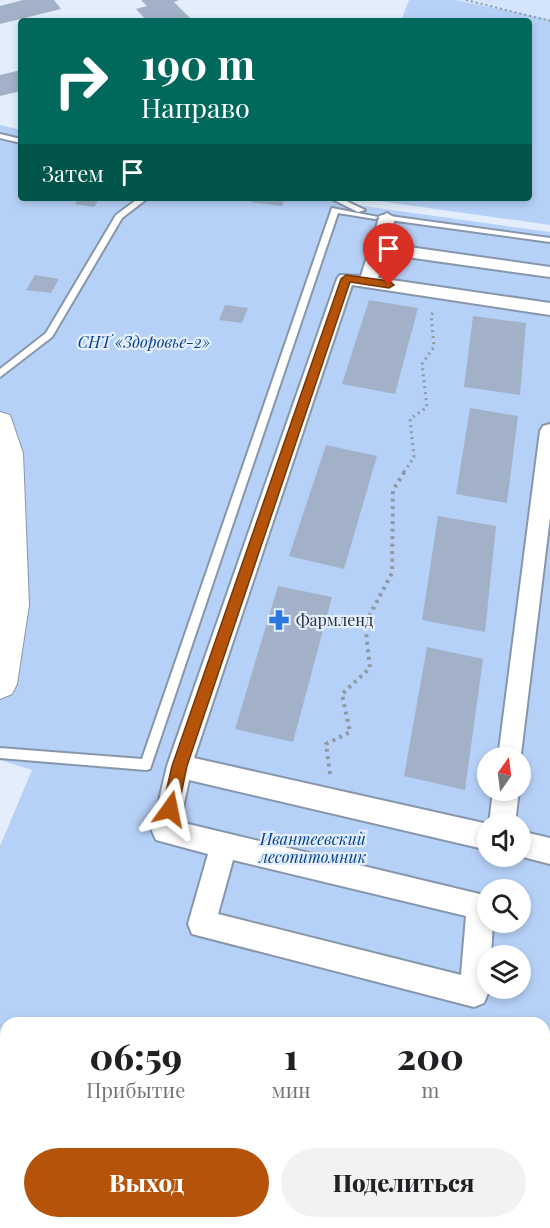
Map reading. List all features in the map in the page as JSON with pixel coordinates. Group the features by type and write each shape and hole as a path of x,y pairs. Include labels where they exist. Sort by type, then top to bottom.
{"main road":[{"path":"0,684 13,605 9,453 2,438"}],"street":[{"path":"368,282 378,248 381,217"},
{"path":"378,248 550,272"},
{"path":"224,845 202,924 474,993 480,906 224,845 165,831 179,766 346,279 550,309"},
{"path":"511,747 550,431"},
{"path":"179,766 477,834"},
{"path":"531,847 550,851"}],"lane":[{"path":"0,136 18,140"},
{"path":"0,374 49,335 119,217 140,201"},
{"path":"341,201 381,217"},
{"path":"0,753 146,765 335,210 550,240"}],"path":[{"path":"466,0 550,21"},
{"path":"333,801 326,744 350,732 342,694 370,668 365,624 392,573 393,490 414,457 410,420 428,407 422,364 434,347 431,315 450,294"}],"shaded area":[{"path":"454,0 550,0 550,19"}],"green space":[{"path":"409,0 454,0 550,19 550,225 379,201 532,201 532,18 402,18"},
{"name":"Ивантеевский лесопитомник","path":"0,125 18,129 18,201 341,201 342,203 550,232 550,1017 0,1017 0,846 32,770 0,760"}],"building":[{"path":"23,0 54,0 61,9 0,24 0,6"},
{"path":"141,0 179,0 174,2 190,18 144,18 136,9 147,6"},
{"path":"18,71 18,92 0,96 0,75"},
{"path":"77,201 98,201 94,207 75,204"},
{"path":"251,201 284,201 282,206"},
{"path":"35,275 59,279 51,293 26,290"},
{"path":"369,300 418,308 395,394 342,384"},
{"path":"225,305 248,308 242,323 219,320"},
{"path":"473,316 526,323 520,395 464,387"},
{"path":"470,408 518,416 507,503 456,494"},
{"path":"326,445 377,456 344,569 289,556"},
{"path":"438,516 496,526 485,632 422,620"},
{"path":"278,586 332,597 293,742 235,729"},
{"path":"427,647 483,659 465,790 404,776"}],"place":[{"name":"Фармленд","path":"279,620"}],"route":[{"path":"170,809 179,766 346,279 389,285"}],"park label":[{"name":"СНТ «Здоровье-2»","path":"144,342"}]}
